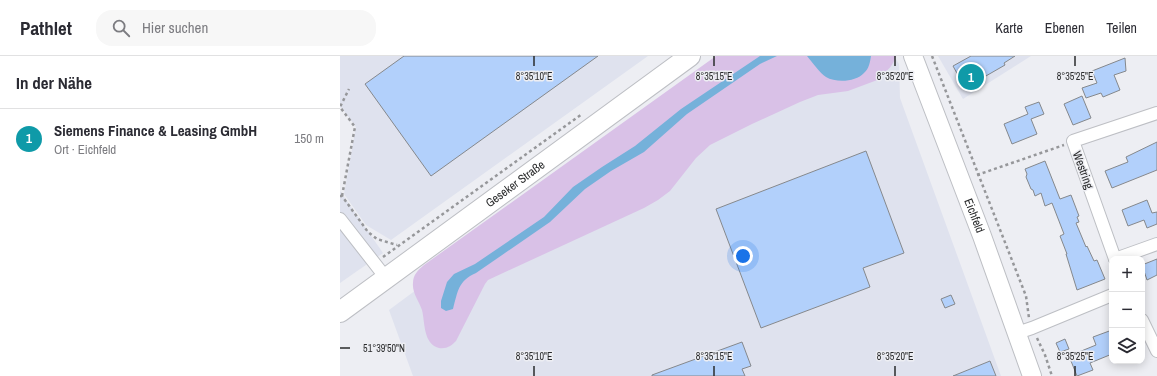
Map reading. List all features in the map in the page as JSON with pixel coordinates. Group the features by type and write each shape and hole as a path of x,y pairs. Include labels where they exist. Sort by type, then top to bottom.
{"main road":[{"name":"Geseker Straße","path":"340,312 690,56"},
{"name":"Eichfeld","path":"913,56 980,228 1025,330 1032,376"}],"street":[{"name":"Westring","path":"1114,256 1073,141 1157,113"},
{"path":"340,219 386,278"},
{"name":"Westring","path":"1123,256 1157,244"},
{"path":"1025,330 1109,297"},
{"path":"1145,326 1157,351"}],"path":[{"path":"932,56 977,175 1026,296 1025,330 1045,355 1052,376"},
{"path":"349,89 340,107 355,127 341,196 368,232 377,239 398,246"},
{"path":"374,263 584,112"},
{"path":"977,175 1073,141"}],"shaded area":[{"path":"340,56 648,56 391,240 366,225 344,194 356,127 340,107"},
{"path":"716,56 896,56 890,68 879,75 880,79 848,91 818,95 752,124 710,145 696,158 670,191 658,200 644,208 488,280 456,341 449,347 439,348 434,346 427,337 422,310 413,287 413,280 416,273 424,265"},
{"path":"894,56 899,64 900,98 1001,376 413,376 389,310 589,162"},
{"path":"938,56 1031,56 963,99"},
{"path":"340,191 383,253 340,283"}],"water":[{"path":"760,56 777,56 760,64 687,114 644,152 611,171 585,189 550,222 466,279 460,287 453,309 446,311 441,308 441,301 447,282 454,274 475,264 544,217 573,187 635,146 681,109"},
{"path":"807,56 871,56 870,63 866,71 860,76 851,80 840,81 826,77"}],"building":[{"path":"404,56 598,56 431,176 365,84"},
{"path":"971,56 1015,56 1004,63 1005,65 965,88 953,66"},
{"path":"1125,58 1126,71 1114,75 1120,90 1103,97 1101,93 1086,98 1082,88 1097,83 1092,71"},
{"path":"1082,96 1091,118 1073,125 1064,104"},
{"path":"1039,102 1044,114 1031,119 1037,134 1012,144 1004,124 1028,114 1025,107"},
{"path":"1157,142 1157,170 1112,188 1105,171 1128,162 1126,157"},
{"path":"866,151 904,253 863,268 870,287 761,328 716,209"},
{"path":"1045,161 1060,199 1071,195 1079,216 1077,217 1079,222 1076,223 1086,247 1087,246 1094,261 1097,260 1105,279 1077,290 1067,254 1060,236 1064,234 1052,203 1045,206 1041,193 1035,196 1026,177 1027,174 1025,169"},
{"path":"1147,200 1152,213 1157,212 1157,224 1147,228 1144,220 1128,226 1122,210"},
{"path":"1157,259 1157,275 1147,280 1145,274 1145,264"},
{"path":"951,295 955,304 945,308 941,299"},
{"path":"1109,331 1109,355 1090,363 1093,370 1077,376 1069,356 1096,345 1093,337"},
{"path":"1065,339 1069,349 1060,352 1056,343"},
{"path":"742,342 751,366 742,369 745,376 652,376 652,375"},
{"path":"990,361 996,376 953,376"}],"place":[{"name":"Siemens Finance & Leasing GmbH","path":"971,77"}]}
